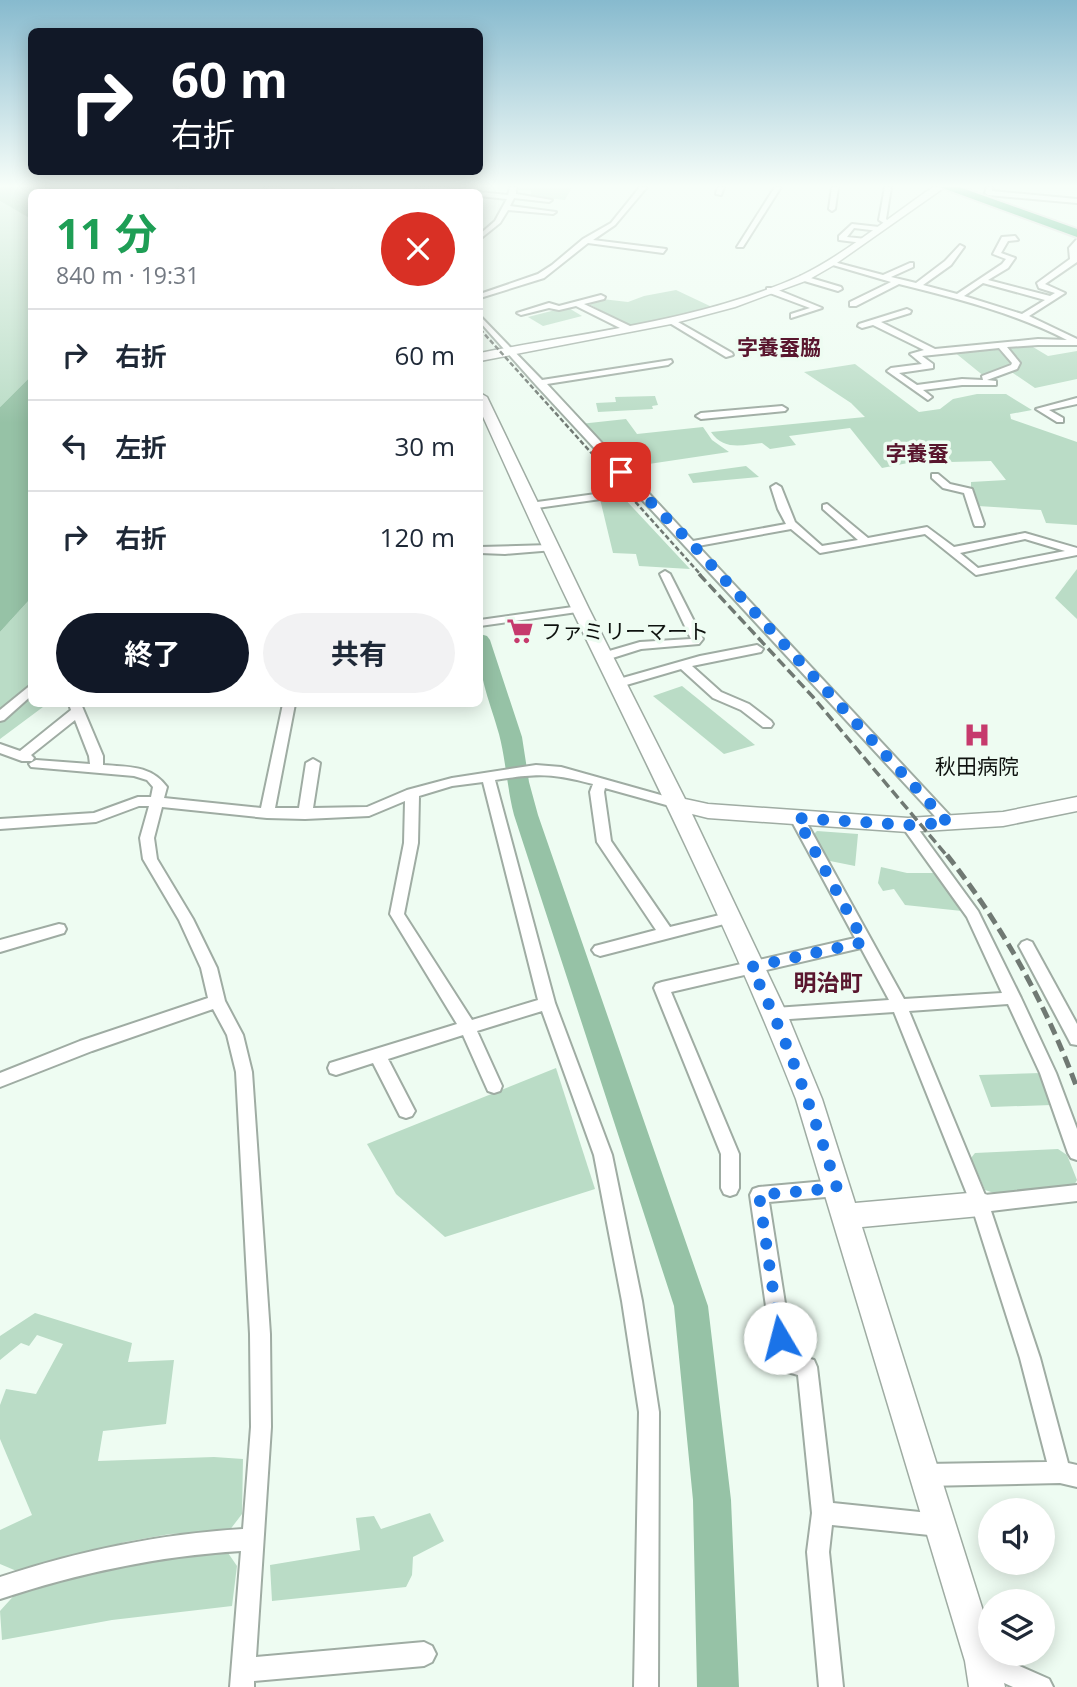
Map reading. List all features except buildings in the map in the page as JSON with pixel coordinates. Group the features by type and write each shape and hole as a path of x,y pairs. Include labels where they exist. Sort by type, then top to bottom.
{"street":[{"path":"483,295 541,276 554,266"},
{"path":"483,356 671,320 731,304 804,278 825,266"},
{"path":"840,266 1022,317 1054,329 1077,343"},
{"path":"883,278 908,266"},
{"path":"916,287 944,266"},
{"path":"957,297 1005,266"},
{"path":"1022,317 1062,293 1042,286 1041,283 1066,266"},
{"path":"804,278 838,289"},
{"path":"983,281 1051,299"},
{"path":"853,304 897,282"},
{"path":"770,290 818,308 794,316"},
{"path":"521,313 549,304 559,308 601,297"},
{"path":"577,303 627,328"},
{"path":"862,326 907,311"},
{"path":"671,320 729,355"},
{"path":"483,321 948,823"},
{"path":"874,322 934,352"},
{"path":"928,397 891,371 930,366 914,354 1038,342 1077,343"},
{"path":"914,388 989,381 1014,367 1016,363 1003,350 1003,345"},
{"path":"539,383 668,362"},
{"path":"1060,420 1041,409 1077,401"},
{"path":"483,405 616,684 677,804 775,1014 809,1099 984,1674 1041,1687"},
{"path":"701,416 782,409"},
{"path":"935,477 947,486 968,491 979,524"},
{"path":"776,487 784,515 792,526 820,550 927,530 976,572 1077,552"},
{"path":"530,506 625,493"},
{"path":"827,507 867,542"},
{"path":"692,544 792,526"},
{"path":"952,551 1025,536 1077,552"},
{"path":"483,550 550,548"},
{"path":"603,657 640,646 695,642 697,639 665,574"},
{"path":"483,623 580,609"},
{"path":"616,684 757,649"},
{"path":"684,665 717,695 746,707 767,724"},
{"path":"0,705 28,688"},
{"path":"0,717 28,689"},
{"path":"21,756 76,707 96,756 97,769"},
{"path":"267,813 288,707"},
{"path":"0,748 42,765 135,772 152,776 160,787 147,838 150,859 186,919 209,968 217,1001 235,1035 244,1072 248,1118 260,1335 261,1427 243,1678 424,1654"},
{"path":"305,814 313,763"},
{"path":"0,824 96,817 138,801 267,813 369,811 412,793 452,782 536,769 561,771 708,811 797,818 908,825 948,823 1003,819 1077,804"},
{"path":"493,776 547,1003 603,1155 632,1301 649,1412 646,1687"},
{"path":"600,783 597,792 604,842 666,933"},
{"path":"412,793 411,844 397,914 467,1026 494,1086"},
{"path":"797,818 899,1005 980,1204 1068,1474 925,1475"},
{"path":"908,825 973,915 1048,1073 1077,1153"},
{"path":"600,950 728,918"},
{"path":"0,946 59,929"},
{"path":"730,1188 730,1154 662,988 864,942"},
{"path":"1027,946 1077,1039"},
{"path":"775,1014 1013,998"},
{"path":"0,1080 86,1046 217,1001"},
{"path":"336,1068 547,1003"},
{"path":"377,1054 406,1111"},
{"path":"831,1687 818,1552 823,1513 807,1367 784,1362 759,1195 837,1188"},
{"path":"846,1216 1077,1193"},
{"path":"823,1513 940,1525"},
{"path":"0,1588 98,1558 134,1551 253,1539"}],"shaded area":[{"path":"0,266 28,266 28,379 0,407"},
{"path":"676,290 712,307 629,326 589,304 602,299 628,302"},
{"path":"567,307 582,316 543,326 528,317"},
{"path":"1028,344 1048,356 1077,351 1077,379 1035,388 1010,371 1019,366 1006,346"},
{"path":"998,346 999,351 1010,361 1009,368 985,377 953,351"},
{"path":"855,364 919,412 940,409 953,399 977,394 1006,394 1032,410 1010,414 1011,419 1077,442 1077,525 1046,523 1041,510 978,506 971,482 1006,480 991,461 908,463 882,468 850,428 789,436 796,445 770,449 762,443 728,444 711,432 865,417 851,403 804,372"},
{"path":"28,379 28,601 0,632 0,407"},
{"path":"655,396 658,405 652,406 653,409 598,412 596,403 616,402 615,397"},
{"path":"626,419 637,434 703,427 712,440 729,452 622,468 580,424"},
{"path":"746,466 759,477 693,483 688,474"},
{"path":"621,495 690,569 639,566 636,554 613,553 600,499"},
{"path":"1077,569 1077,619 1055,598"},
{"path":"28,601 28,707 43,707 0,739 0,632"},
{"path":"682,686 755,745 724,754 653,696"},
{"path":"817,831 858,834 855,866 825,860 813,835"},
{"path":"881,867 907,873 935,873 962,911 905,905 894,889 883,891 878,883"},
{"path":"556,1068 595,1189 445,1237 396,1194 367,1144"},
{"path":"1041,1073 1052,1105 991,1107 979,1075"},
{"path":"1058,1149 1067,1155 1077,1180 1072,1189 994,1193 985,1190 971,1158 975,1153"},
{"path":"35,1313 132,1343 128,1362 174,1360 166,1424 103,1431 98,1461 214,1457 243,1459 242,1514 229,1531 170,1534 125,1542 19,1572 0,1564 0,1530 32,1515 0,1439 0,1405 6,1389 36,1394 63,1344 37,1335 29,1346 21,1343 0,1360 0,1336"},
{"path":"430,1513 444,1541 413,1557 412,1575 406,1587 272,1601 270,1565 360,1550 356,1518 374,1516 381,1529"},
{"path":"226,1550 237,1566 232,1606 112,1620 2,1640 0,1611 19,1590 98,1569 169,1555"}],"waterway":[{"path":"483,649 511,737 517,782 526,815 691,1306 712,1500 718,1687"}],"railway":[{"path":"483,332 701,575"},
{"path":"699,574 813,697 948,857"},
{"path":"947,855 986,909 1021,966 1051,1026 1077,1088"}],"place":[{"name":"ファミリーマート","path":"520,631"},
{"name":"秋田病院","path":"977,735"}],"district":[{"name":"字養蚕脇","path":"779,347"},
{"name":"字養蚕","path":"917,453"},
{"name":"明治町","path":"828,982"}],"route":[{"path":"621,472 692,544 948,823 908,825 797,818 864,942 751,967 775,1014 809,1099 837,1188 759,1195 780,1338"}]}
